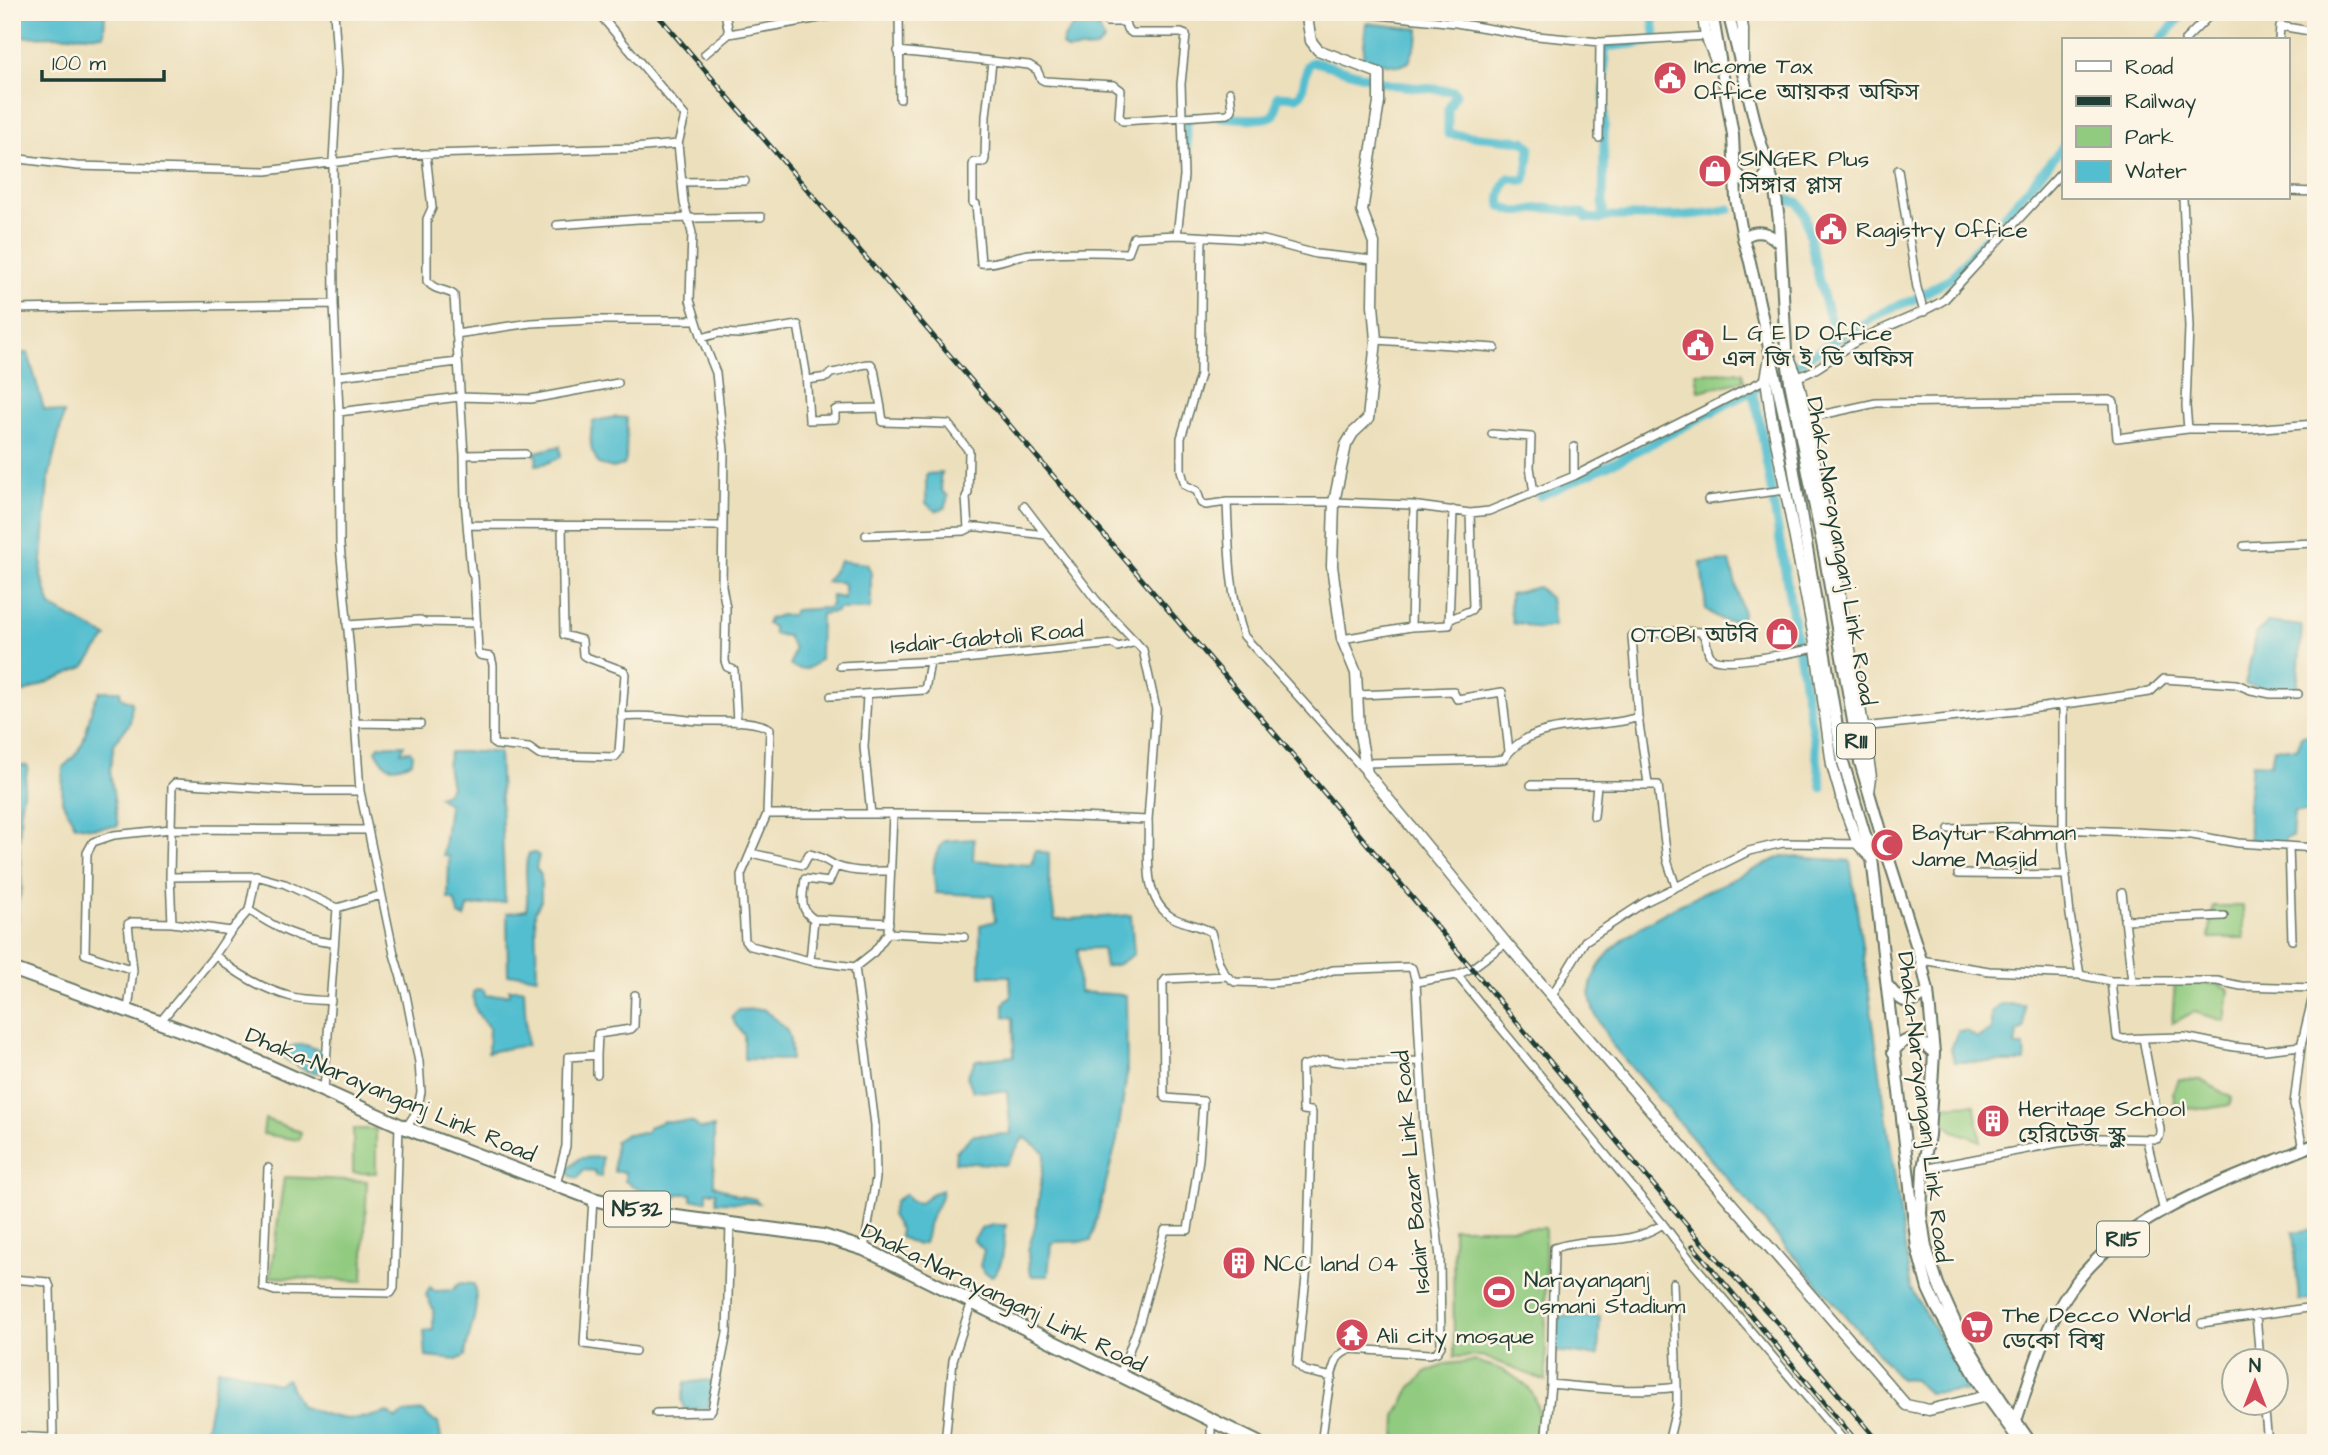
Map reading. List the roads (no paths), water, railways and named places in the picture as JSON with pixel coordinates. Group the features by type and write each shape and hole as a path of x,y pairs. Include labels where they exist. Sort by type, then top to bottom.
{"highway":[{"name":"Dhaka-Narayanganj Link Road","path":"12,969 217,1043 403,1127 593,1199 661,1215 823,1236 864,1249 1258,1443"}],"main road":[{"name":"Dhaka-Narayanganj Link Road","path":"1712,12 1733,135 1734,170 1743,237 1771,351 1796,475 1843,762 1872,858 1914,1226 1923,1270 1937,1308 1987,1396 2021,1443"},
{"name":"Dhaka-Narayanganj Link Road","path":"1728,12 1757,130 1770,168 1779,222 1786,351 1854,728 1869,796 1921,960 1928,991 1934,1053 1931,1122 1923,1169 1922,1224 1934,1276 1959,1331 2031,1443"},
{"path":"1734,170 1746,183 1756,186 1762,182 1770,168"},
{"path":"1743,237 1763,232 1779,243"},
{"path":"1888,987 1899,999 1909,1003 1928,991"},
{"path":"1893,1052 1900,1043 1912,1039 1919,1040 1934,1053"},
{"name":"R115","path":"2016,1421 2053,1320 2071,1290 2093,1263 2117,1243 2164,1212 2198,1194 2316,1144"}],"street":[{"path":"268,1168 263,1287 275,1291 391,1293 394,1288 403,1127 416,1111 421,1092 419,1062 406,995 381,895 360,791 340,545 333,161 338,73 334,12"},
{"path":"725,12 729,34"},
{"path":"705,54 729,34 852,12"},
{"path":"899,12 900,100"},
{"path":"1306,12 1314,46 1379,74 1362,211 1373,238 1376,340 1369,416 1346,445 1334,502 1332,566 1342,639 1356,673 1364,763 1369,776"},
{"path":"1350,12 1600,42 1706,36"},
{"path":"1456,23 1458,12"},
{"path":"1702,12 1706,36 1723,80"},
{"path":"1740,12 1743,29 1743,77"},
{"path":"2187,38 2213,12"},
{"path":"601,16 685,115 678,144 684,203 692,233 690,300 716,373 724,451 722,586 726,608 725,661 727,667 734,670 737,722"},
{"path":"1107,22 1125,22 1132,33 1186,35 1181,84 1184,176 1177,235"},
{"path":"2279,38 2280,26 2316,33"},
{"path":"1598,138 1600,42"},
{"path":"898,51 1033,67 1045,81 1118,87 1121,90 1119,116 1123,121 1231,113 1230,92"},
{"path":"992,62 985,159 984,162 974,162 973,165 973,203 976,204 981,263 1028,254 1128,253 1134,237 1177,235 1264,240 1316,254 1373,260"},
{"path":"12,158 77,166 266,172 333,161 426,154 634,148 678,144"},
{"path":"426,154 432,208 427,219 427,281 436,290 449,291 454,295 465,500 478,651 480,655 491,657 493,665 493,743 528,748 539,755 615,757 619,752 624,671 586,657 583,655 582,640 564,635 562,526"},
{"path":"1898,170 1917,288 1924,311"},
{"path":"1797,377 1807,374 1855,342 1944,300 2062,172"},
{"path":"683,182 745,181"},
{"path":"2290,191 2316,192"},
{"path":"2183,200 2189,327 2186,406 2188,429"},
{"path":"557,225 638,219 761,217"},
{"path":"1202,237 1200,375 1181,438 1181,470 1185,485 1197,491 1200,503 1206,505 1227,502 1334,502 1414,505 1470,513 1489,510 1574,475 1766,379"},
{"path":"12,309 334,304"},
{"path":"456,334 531,323 696,320"},
{"path":"702,338 719,333 740,334 798,325 807,380 808,419 835,419 835,410 838,409 881,408"},
{"path":"1376,340 1495,348"},
{"path":"1771,351 1766,379 1783,491 1832,765 1858,844 1872,858"},
{"path":"1786,351 1797,377 1807,418 1854,669 1871,777 1869,796"},
{"path":"338,376 458,362"},
{"path":"807,380 846,372 864,363 871,364 883,422 948,424 968,448 968,529"},
{"path":"339,412 459,397 531,399 618,383"},
{"path":"1807,418 1876,403 2109,400 2114,401 2116,407 2117,438 2188,429 2250,429 2316,424"},
{"path":"1492,434 1531,437 1530,467 1534,493"},
{"path":"1574,447 1574,475"},
{"path":"464,455 526,454"},
{"path":"1708,500 1783,491"},
{"path":"1227,502 1230,576 1235,608 1244,636 1369,776 1506,943 1906,1405 1929,1410 1987,1396"},
{"path":"1412,628 1414,505"},
{"path":"1024,506 1096,600 1143,650 1156,709 1148,820 1152,893 1171,916 1211,932 1217,957 1226,976 1234,982 1270,983 1303,980 1331,971 1409,967 1412,968 1416,982 1457,975 1506,943"},
{"path":"1451,619 1453,510"},
{"path":"1342,639 1412,628 1446,626 1451,619 1471,610 1470,513"},
{"path":"468,525 723,526"},
{"path":"866,535 964,531 979,527 1045,535"},
{"path":"2244,546 2316,543"},
{"path":"347,625 420,620 477,624"},
{"path":"1648,783 1638,717 1632,636 1676,631 1701,632 1707,638 1710,656 1722,661 1756,659 1811,649"},
{"name":"Isdair-Gabtoli Road","path":"839,666 930,662 1113,644 1118,647 1136,642"},
{"path":"831,696 867,696 904,690 925,690 930,662"},
{"path":"1862,727 2063,705 2150,692 2164,679 2236,684 2271,694 2298,694"},
{"path":"1358,695 1453,691 1457,699 1502,692 1509,751"},
{"path":"867,696 864,747 871,814"},
{"path":"2063,705 2066,876 2080,975"},
{"path":"621,717 653,715 737,722 768,726 770,729 767,814 741,876 745,941 751,946 810,961 855,967 874,951 888,933 893,814"},
{"path":"1364,763 1504,759 1509,751 1537,734 1563,727 1622,723 1638,717"},
{"path":"355,723 420,724"},
{"path":"172,923 170,875 172,786 175,783 300,791 360,791"},
{"path":"1531,785 1656,784 1659,787 1667,860 1676,887"},
{"path":"1594,816 1597,785"},
{"path":"767,814 1030,815 1148,820"},
{"path":"1949,829 2064,828 2192,835 2316,848"},
{"path":"133,970 85,954 87,853 93,842 105,836 171,833 368,830"},
{"path":"1552,995 1585,941 1635,908 1676,887 1749,851 1783,843 1858,844"},
{"path":"2289,847 2292,940"},
{"path":"751,853 803,865 809,854 822,856 836,866 861,872 890,871"},
{"path":"836,866 829,882 805,879 802,906 804,913 814,919 889,923"},
{"path":"1958,874 2066,876"},
{"path":"170,875 256,876 285,884 337,908 381,895"},
{"path":"160,1022 249,910 256,876"},
{"path":"2122,893 2132,981"},
{"path":"324,1090 337,908"},
{"path":"249,910 288,934 316,942 334,943"},
{"path":"2124,920 2224,916"},
{"path":"810,961 814,919"},
{"path":"128,1010 133,970 129,922 172,923 230,931"},
{"path":"888,933 964,937"},
{"path":"215,955 229,968 270,989 294,998 331,1001"},
{"path":"1921,960 1989,971 2080,975 2111,981 2217,981 2241,986 2315,988 2301,1046 2294,1104 2303,1149"},
{"path":"855,967 875,1125 876,1178 864,1249"},
{"path":"1457,975 1692,1262 1846,1443"},
{"path":"1120,1375 1140,1321 1165,1230 1188,1230 1199,1159 1203,1101 1166,1098 1164,1095 1163,983 1166,979 1226,976"},
{"path":"2111,981 2117,1037 2123,1040 2184,1037 2265,1050 2301,1046"},
{"name":"Isdair Bazar Link Road","path":"1321,1443 1337,1358 1350,1349 1430,1354 1437,1352 1441,1346 1440,1257 1424,1128 1416,982"},
{"path":"597,1074 598,1034 631,1030 634,1026 635,995"},
{"path":"1923,1169 2058,1143 2099,1139 2157,1139 2160,1135 2143,1038"},
{"path":"556,1185 566,1146 568,1057 597,1055"},
{"path":"1332,1377 1305,1371 1297,1364 1307,1267 1312,1114 1311,1111 1303,1110 1302,1066 1325,1060 1420,1061"},
{"path":"2147,1141 2164,1212"},
{"path":"593,1199 584,1344 635,1351"},
{"path":"656,1413 710,1412 712,1409 727,1333 730,1224"},
{"path":"1545,1443 1551,1384 1554,1248 1633,1238 1663,1224"},
{"path":"12,1279 42,1280 48,1282 50,1287 55,1440 12,1436"},
{"path":"1668,1443 1677,1387 1673,1283"},
{"path":"945,1443 953,1360 972,1300"},
{"path":"2202,1323 2314,1307 2316,1319"},
{"path":"2256,1315 2259,1346"},
{"path":"1551,1384 1613,1389 1677,1387"},
{"path":"2265,1416 2268,1443"},
{"path":"1211,1420 1212,1442"}],"water":[{"path":"19,12 105,12 104,35 18,37"},
{"path":"1081,12 1093,12 1094,21 1104,41 1096,48 1067,50 1062,45 1063,40"},
{"path":"1366,23 1419,29 1409,62 1400,66 1363,60"},
{"path":"28,353 44,409 64,413 48,481 41,576 51,606 107,637 84,667 25,692 12,692 12,354"},
{"path":"627,418 626,459 624,465 613,468 598,464 592,450 591,437 593,421"},
{"path":"560,446 561,457 536,465 537,456 532,453"},
{"path":"942,473 942,491 948,496 945,508 935,511 926,503 926,474"},
{"path":"840,561 867,564 871,572 871,605 869,609 838,609 836,612 821,614 820,659 806,669 798,669 790,665 794,649 787,636 774,634 773,627 767,624 769,619 791,615 795,610 828,608 832,596 844,598 844,584 826,582"},
{"path":"1730,561 1743,614 1741,619 1726,621 1706,609 1701,563"},
{"path":"1538,587 1550,598 1554,626 1538,629 1520,623 1513,624 1510,594"},
{"path":"2268,622 2302,626 2297,692 2245,685 2256,634"},
{"path":"100,691 120,691 121,697 132,702 130,723 114,744 110,770 118,826 92,828 75,825 62,801 63,767 80,748"},
{"path":"2316,734 2316,779 2313,789 2316,790 2316,812 2294,812 2292,837 2286,838 2285,844 2249,839 2248,805 2252,763 2271,764 2274,748 2297,749 2301,736"},
{"path":"404,745 401,752 410,751 413,754 412,762 394,767 386,765 376,750 379,746"},
{"path":"450,752 499,752 505,902 468,907 465,918 459,915 454,900 448,899 449,856 443,855 449,805 438,796 451,787 447,765"},
{"path":"12,763 28,766 21,804 19,844 22,889 17,905 18,920 12,931"},
{"path":"974,839 973,860 1032,865 1035,850 1049,854 1049,879 1055,920 1131,915 1134,954 1119,964 1105,967 1102,948 1078,949 1079,992 1126,995 1127,1073 1117,1140 1091,1241 1051,1244 1048,1276 1032,1276 1028,1250 1035,1227 1045,1153 1024,1137 1006,1165 955,1162 956,1151 973,1135 1011,1134 1007,1092 973,1091 967,1076 976,1060 1014,1056 1013,1018 1004,1016 1004,1003 1011,997 1010,976 980,976 980,925 995,921 993,896 936,893 934,879 935,859 945,841"},
{"path":"529,853 539,856 536,868 541,875 541,901 535,912 537,977 508,975 507,913 526,910 526,866"},
{"path":"1783,856 1850,861 1911,1289 1971,1391 1928,1393 1914,1380 1900,1379 1612,1045 1593,1009 1591,985 1601,963 1617,945 1674,907"},
{"path":"509,989 524,989 527,1045 488,1052 489,1028 479,1016 474,1003 473,992 484,990 485,996 509,994"},
{"path":"2001,1004 2025,1005 2024,1029 2017,1032 2015,1046 2024,1046 2025,1062 1954,1062 1951,1048 1958,1031 1967,1031 1977,1038 1991,1030 1991,1012"},
{"path":"763,1009 778,1021 789,1035 791,1060 744,1059 744,1035 732,1016 738,1010"},
{"path":"306,1045 321,1051 325,1067 321,1073 306,1071 284,1058 288,1048"},
{"path":"664,1121 692,1122 701,1129 714,1127 714,1185 739,1196 755,1199 759,1203 716,1202 716,1192 707,1192 707,1200 691,1200 691,1194 677,1194 677,1197 638,1189 625,1181 625,1172 614,1172 615,1141 627,1134 646,1133 649,1127"},
{"path":"602,1157 601,1177 596,1176 595,1171 583,1170 578,1178 570,1176 568,1169 580,1158"},
{"path":"942,1190 924,1243 917,1245 900,1237 900,1230 891,1215 895,1201 906,1194 910,1201 919,1203"},
{"path":"1006,1225 1002,1259 992,1276 985,1273 980,1266 984,1250 973,1240 982,1228"},
{"path":"2316,1229 2316,1298 2299,1301 2293,1232"},
{"path":"459,1283 474,1284 476,1294 475,1313 465,1356 457,1360 426,1357 424,1331 433,1330 433,1309 426,1295 430,1287 435,1291 453,1290"},
{"path":"1554,1316 1600,1317 1598,1356 1554,1351"},
{"path":"218,1369 240,1372 277,1384 287,1379 300,1406 334,1417 363,1418 388,1412 396,1419 404,1413 423,1411 438,1422 442,1443 203,1443"},
{"path":"707,1380 713,1390 707,1409 684,1409 682,1399 685,1383"}],"waterway":[{"path":"1603,218 1605,47 1656,41 1652,12"},
{"path":"2162,38 2185,12"},
{"path":"1220,117 1258,119 1272,116 1276,111 1278,96 1297,97 1301,94 1308,65 1312,62 1320,63 1393,85 1454,91 1456,94 1448,109 1448,134 1524,141 1530,147 1527,173 1524,181 1509,178 1505,184 1501,206 1508,209 1518,212 1553,209 1583,213 1587,218 1600,219 1612,216 1676,216 1730,209"},
{"path":"1187,154 1187,118 1195,117"},
{"path":"1796,364 1888,309 1913,300 1952,277 2062,148"},
{"path":"1782,199 1798,202 1805,215 1836,340"},
{"path":"1540,496 1620,460 1763,385"},
{"path":"1752,392 1758,413 1822,788"}],"railway":[{"path":"655,12 1285,746 1698,1238 1776,1321 1880,1443"},
{"path":"1693,1246 1858,1443"}],"place":[{"name":"Income Tax Office আয়কর অফিস","path":"1670,78"},
{"name":"SINGER Plus সিঙ্গার প্লাস","path":"1715,171"},
{"name":"Ragistry Office","path":"1831,229"},
{"name":"L G E D Office এল জি ই ডি অফিস","path":"1698,345"},
{"name":"OTOBI অটবি","path":"1782,634"},
{"name":"Baytur Rahman Jame Masjid","path":"1887,845"},
{"name":"Heritage School হেরিটেজ স্কুল","path":"1993,1121"},
{"name":"NCC land 04","path":"1239,1263"},
{"name":"Narayanganj Osmani Stadium","path":"1499,1292"},
{"name":"The Decco World ডেকো বিশ্ব","path":"1977,1327"},
{"name":"Ali city mosque","path":"1352,1335"}]}
